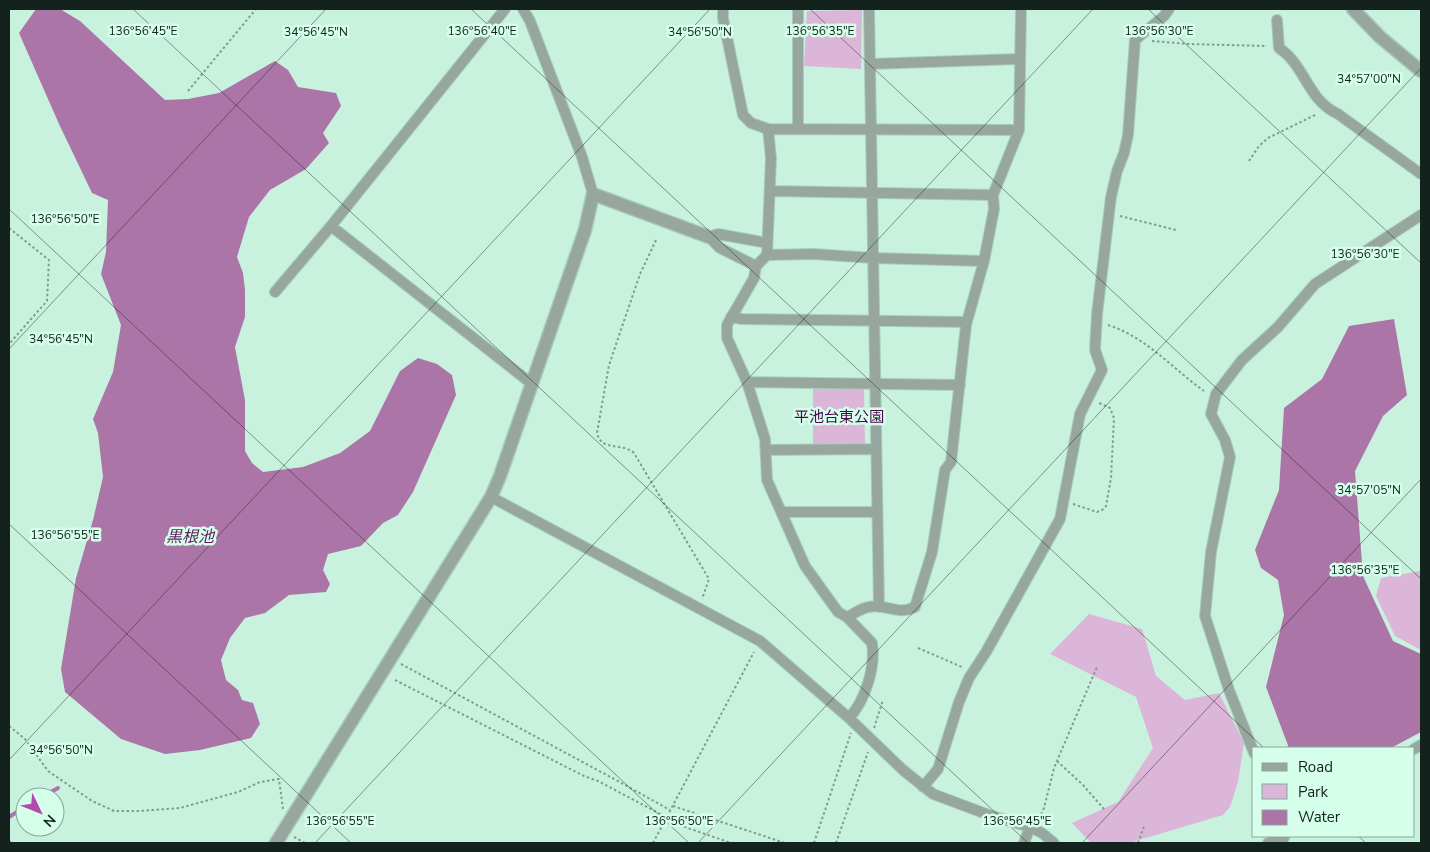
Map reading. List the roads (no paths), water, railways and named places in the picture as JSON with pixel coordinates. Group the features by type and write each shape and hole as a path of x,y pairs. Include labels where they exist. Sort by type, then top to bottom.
{"street":[{"path":"275,292 331,226 505,9"},
{"path":"276,843 492,497 585,230 593,194 582,157 530,21 523,9"},
{"path":"723,9 723,18 743,115 751,123 768,128 798,129 1019,130"},
{"path":"798,9 798,129"},
{"path":"870,9 879,607"},
{"path":"847,617 868,607 905,612 915,607 932,552 945,470 951,462 967,322 984,260 994,210 993,195 1019,130 1020,9"},
{"path":"923,787 938,769 959,702 973,673 1060,519 1080,414 1102,370 1095,350 1096,323 1109,214 1117,170 1124,153 1128,135 1135,40 1164,16 1169,9"},
{"path":"1353,9 1380,37 1421,71"},
{"path":"1277,20 1279,48 1290,57 1317,99 1326,108 1338,114 1421,174"},
{"path":"870,64 1019,58"},
{"path":"768,128 771,158 766,255 756,266 754,278 727,325 728,338 747,382 765,439 767,480 805,566 838,612 847,617 872,643 874,659 872,673 852,721"},
{"path":"770,191 993,195"},
{"path":"593,194 709,237 720,248 756,266"},
{"path":"1252,748 1229,690 1205,616 1211,552 1230,457 1225,440 1211,414 1215,398 1242,360 1278,327 1315,284 1421,215"},
{"path":"331,226 532,384"},
{"path":"709,237 718,234 767,242"},
{"path":"766,255 813,254 874,258 984,260"},
{"path":"731,317 742,319 967,322"},
{"path":"747,382 960,385"},
{"path":"766,450 876,449"},
{"path":"492,497 760,641 852,721 903,770 933,794 1032,828 1042,833 1054,843"},
{"path":"781,512 878,512"},
{"path":"1024,843 1032,828"},
{"path":"1268,843 1284,839"}],"water":[{"name":"黒根池","path":"36,9 60,9 80,21 165,100 188,99 219,93 275,61 288,70 298,87 336,93 341,106 323,133 329,143 306,169 270,190 249,217 237,257 243,273 245,317 235,347 245,400 245,451 252,463 263,472 303,467 340,453 370,431 400,371 418,358 437,364 452,375 456,395 413,492 398,515 383,523 361,546 328,554 323,570 330,584 326,592 289,595 265,613 245,618 230,638 221,660 226,680 238,690 242,700 253,703 260,724 251,738 200,750 165,754 121,739 65,692 61,669 76,578 103,477 98,433 93,419 113,372 121,325 101,274 106,252 108,200 92,193 19,33"},
{"path":"1394,319 1407,395 1383,416 1355,471 1363,576 1393,641 1421,654 1421,732 1393,747 1289,747 1266,687 1284,615 1278,580 1261,568 1255,550 1279,490 1284,408 1322,379 1349,326"}],"waterway":[{"path":"9,817 15,813"}],"park label":[{"name":"平池台東公園","path":"839,417"}]}
